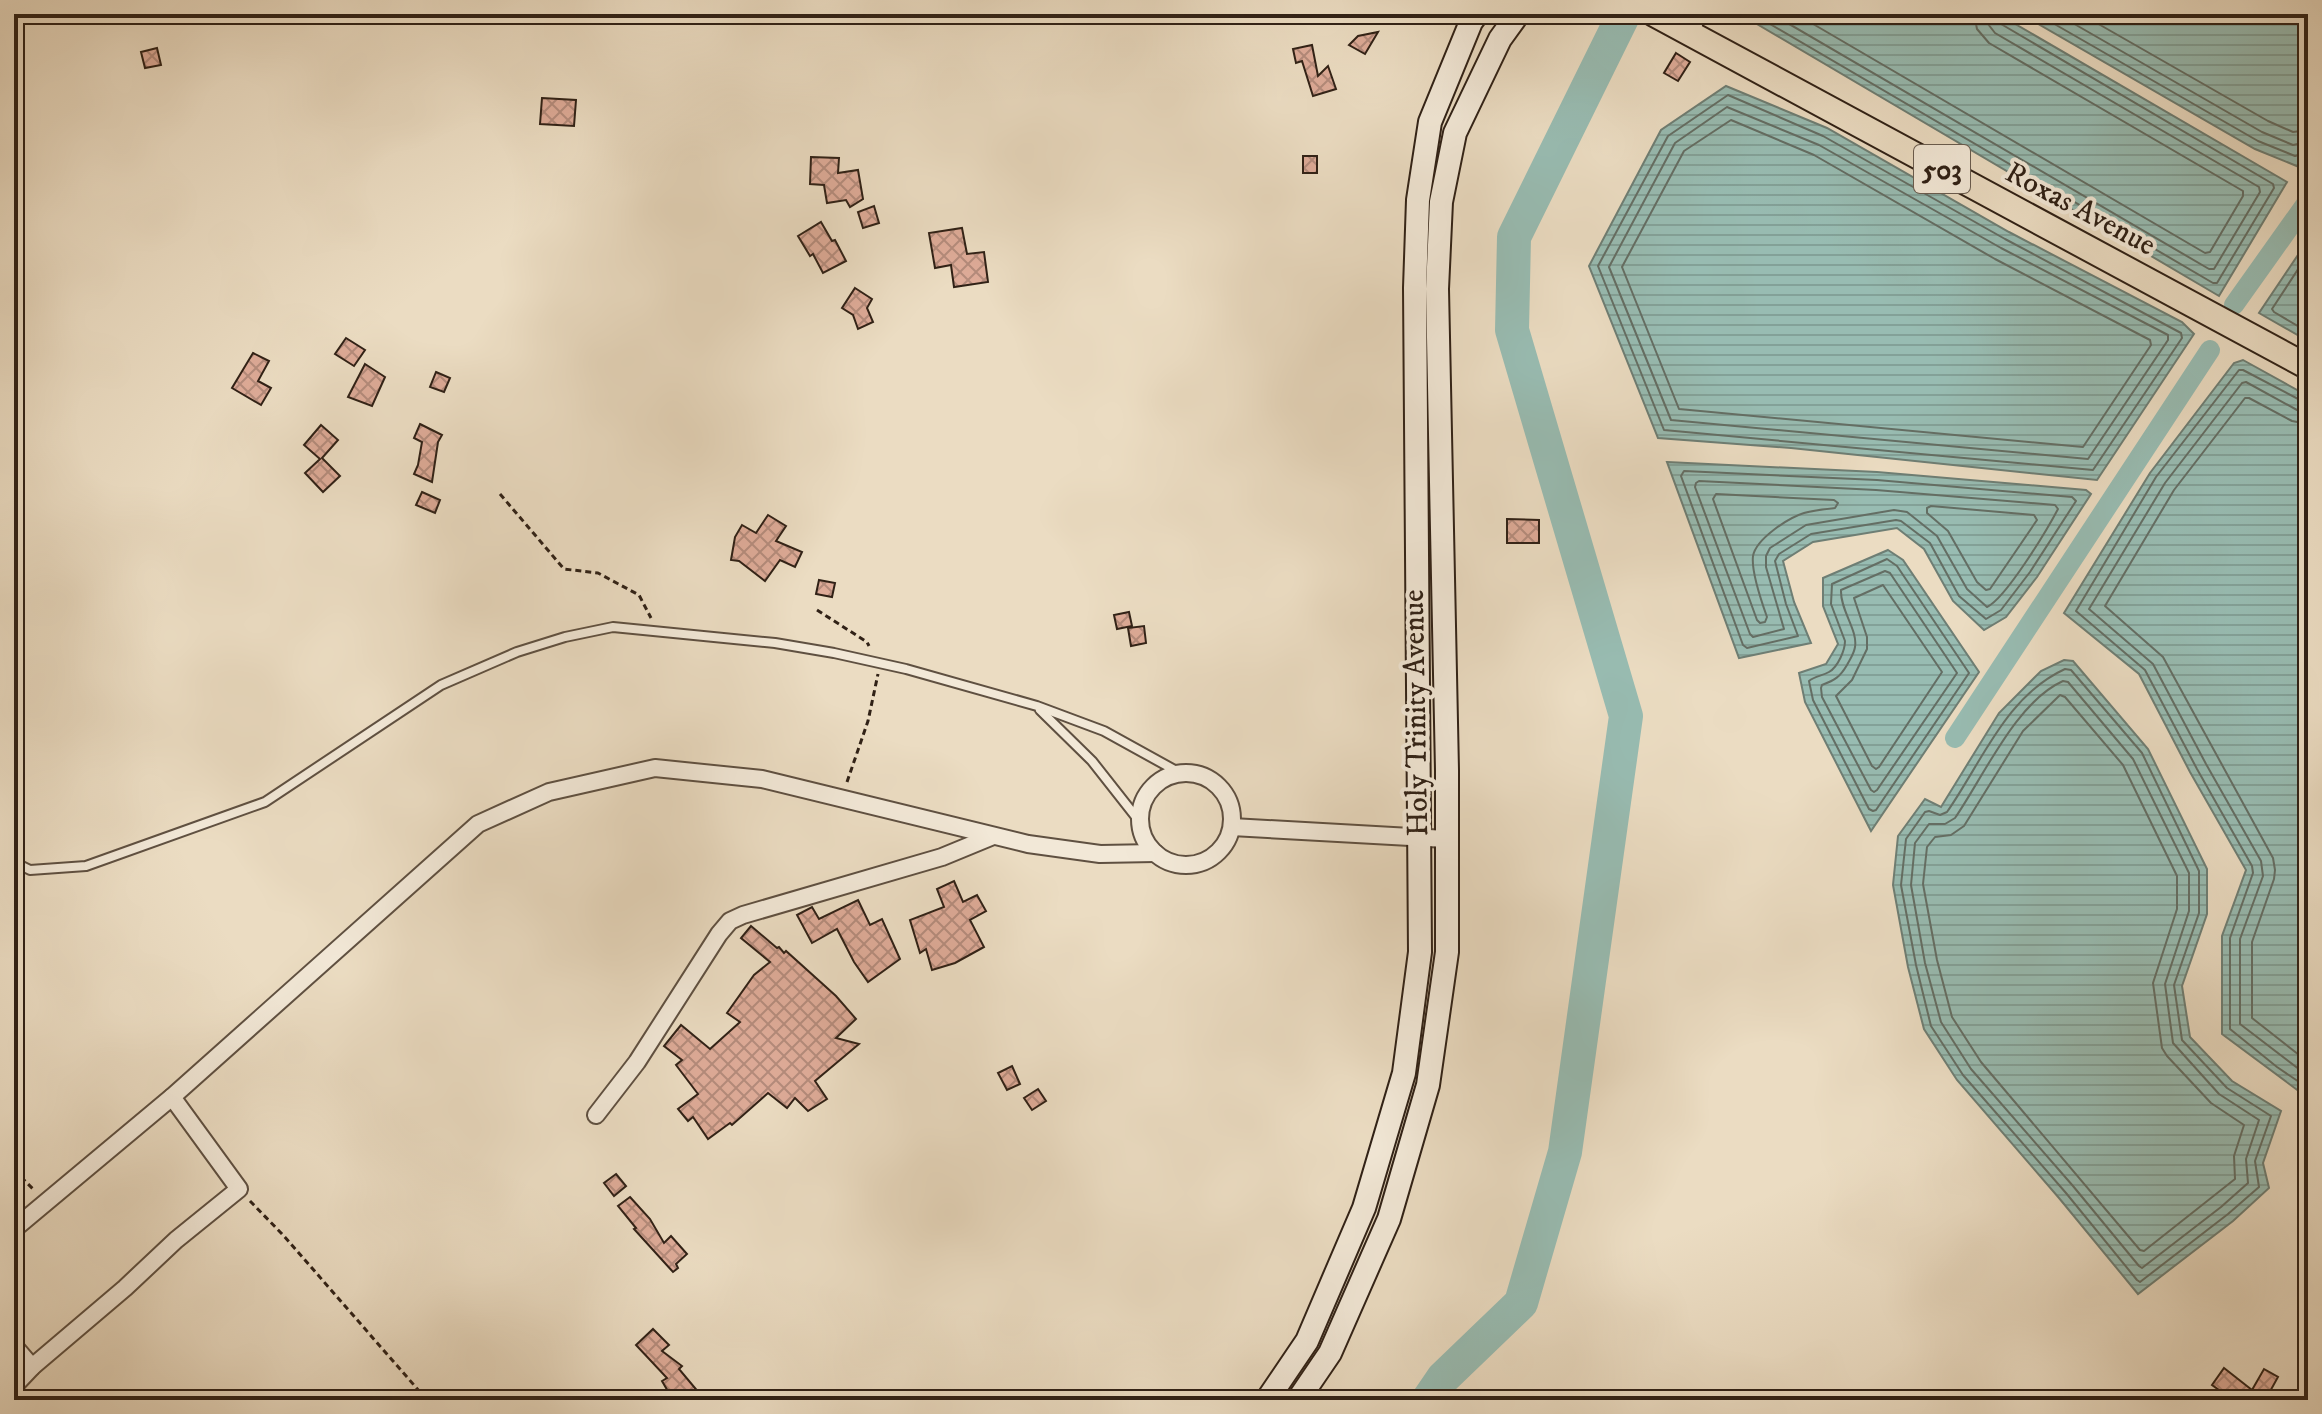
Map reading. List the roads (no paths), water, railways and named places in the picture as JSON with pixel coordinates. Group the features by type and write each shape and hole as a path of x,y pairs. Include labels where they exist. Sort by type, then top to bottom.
{"main road":[{"name":"Holy Trinity Avenue","path":"1267,1400 1307,1341 1364,1208 1404,1073 1420,952 1415,288 1418,200 1430,122 1477,14"},
{"name":"Holy Trinity Avenue","path":"1298,1400 1330,1353 1389,1219 1428,1085 1447,952 1447,770 1437,289 1441,202 1455,133 1500,39 1518,14"},
{"name":"Roxas Avenue","path":"1679,22 2308,367"},
{"path":"1430,122 1455,133"}],"street":[{"path":"14,1229 172,1097 478,824 549,792 655,768 762,779 1028,844 1100,854 1155,853"},
{"path":"1180,773 1197,774 1212,781 1225,793 1231,809 1232,827 1226,843 1214,856 1182,865 1155,853 1145,839 1140,822 1142,805 1150,790 1163,778 1180,773"},
{"path":"1232,827 1446,839"},
{"path":"596,1115 637,1062 730,921 942,857 993,836"},
{"path":"14,1386 176,1240 239,1189 172,1097"},
{"path":"14,1346 32,1367"}],"lane":[{"path":"14,862 30,870 86,866 265,802 441,685 517,652 565,637 613,627 775,643 906,669 1037,706 1104,731 1180,773"},
{"path":"1037,706 1092,761 1140,822"}],"water":[{"path":"1740,14 1998,14 2287,182 2219,296"},
{"path":"2021,14 2308,14 2308,157 2299,167 2255,149"},
{"path":"1726,86 1827,128 2009,232 2182,322 2194,334 2097,480 1791,448 1658,438 1589,266 1661,130"},
{"path":"2308,240 2308,341 2259,313"},
{"path":"2243,360 2308,396 2308,1098 2222,1034 2222,936 2246,870 2139,674 2064,613 2150,473 2234,363"},
{"path":"1667,462 1877,472 2086,490 2091,494 2037,577 2006,617 1984,630 1953,601 1924,549 1897,528 1813,542 1783,561 1794,602 1811,643 1739,658"},
{"path":"1888,550 1903,560 1979,672 1871,831 1805,702 1799,673 1826,664 1838,644 1823,606 1823,578"},
{"path":"2064,660 2073,661 2148,749 2207,869 2207,914 2182,986 2190,1037 2232,1081 2281,1111 2263,1163 2269,1188 2233,1221 2138,1294 1957,1080 1924,1029 1908,967 1893,885 1898,836 1925,799 1941,807 1999,713 2041,671"}],"waterway":[{"path":"1428,1400 1443,1378 1521,1303 1565,1152 1626,716 1512,330 1514,237 1624,14"},
{"path":"2234,305 2308,201"},
{"path":"1955,738 2210,350"}]}
